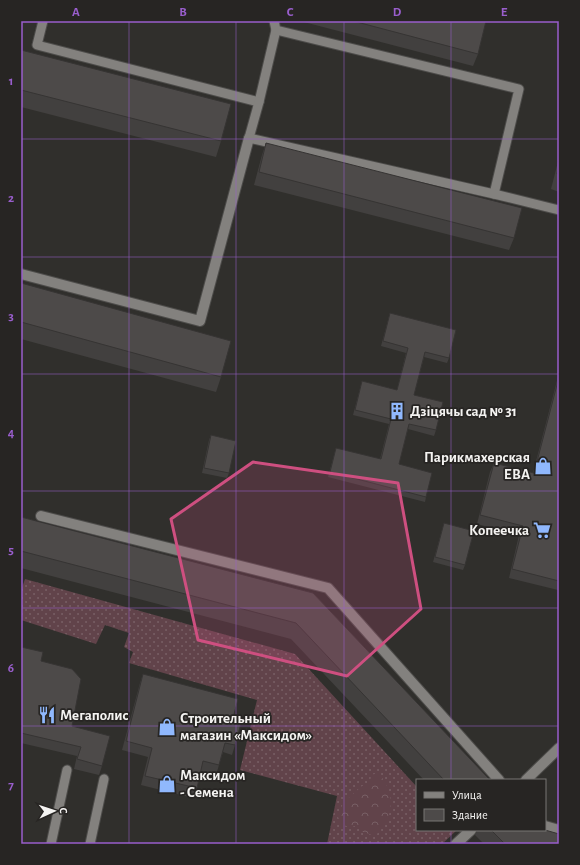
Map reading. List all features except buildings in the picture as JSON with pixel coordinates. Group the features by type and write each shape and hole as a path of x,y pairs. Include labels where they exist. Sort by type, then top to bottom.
{"street":[{"path":"21,274 200,321 249,138"},
{"path":"41,516 328,588 498,779"},
{"path":"527,779 559,748"},
{"path":"546,826 559,830"},
{"path":"456,844 470,831"}],"lane":[{"path":"43,21 37,44 259,102"},
{"path":"274,21 276,30 249,138 559,210"},
{"path":"276,30 519,88 494,194"},
{"path":"51,844 67,770"},
{"path":"90,844 104,779"}],"highlighted area":[{"path":"253,462 398,483 421,609 347,676 198,640 171,519"}],"green space":[{"path":"25,579 295,654 416,786 416,831 456,831 442,844 327,844 337,796 240,770 257,700 129,663 133,652 124,647 129,633 105,625 96,644 21,620 21,591"},
{"path":"378,773 388,789 391,805 386,821 375,836 363,832 355,826 349,827 341,824 338,817 343,803 362,786 370,784 371,775"}],"place":[{"name":"Дзіцячы сад № 31","path":"397,411"},
{"name":"Парикмахерская ЕВА","path":"543,466"},
{"name":"Копеечка","path":"542,530"},
{"name":"Мегаполис","path":"47,715"},
{"name":"Строительный магазин «Максидом»","path":"167,727"},
{"name":"Максидом - Семена","path":"167,784"}]}
